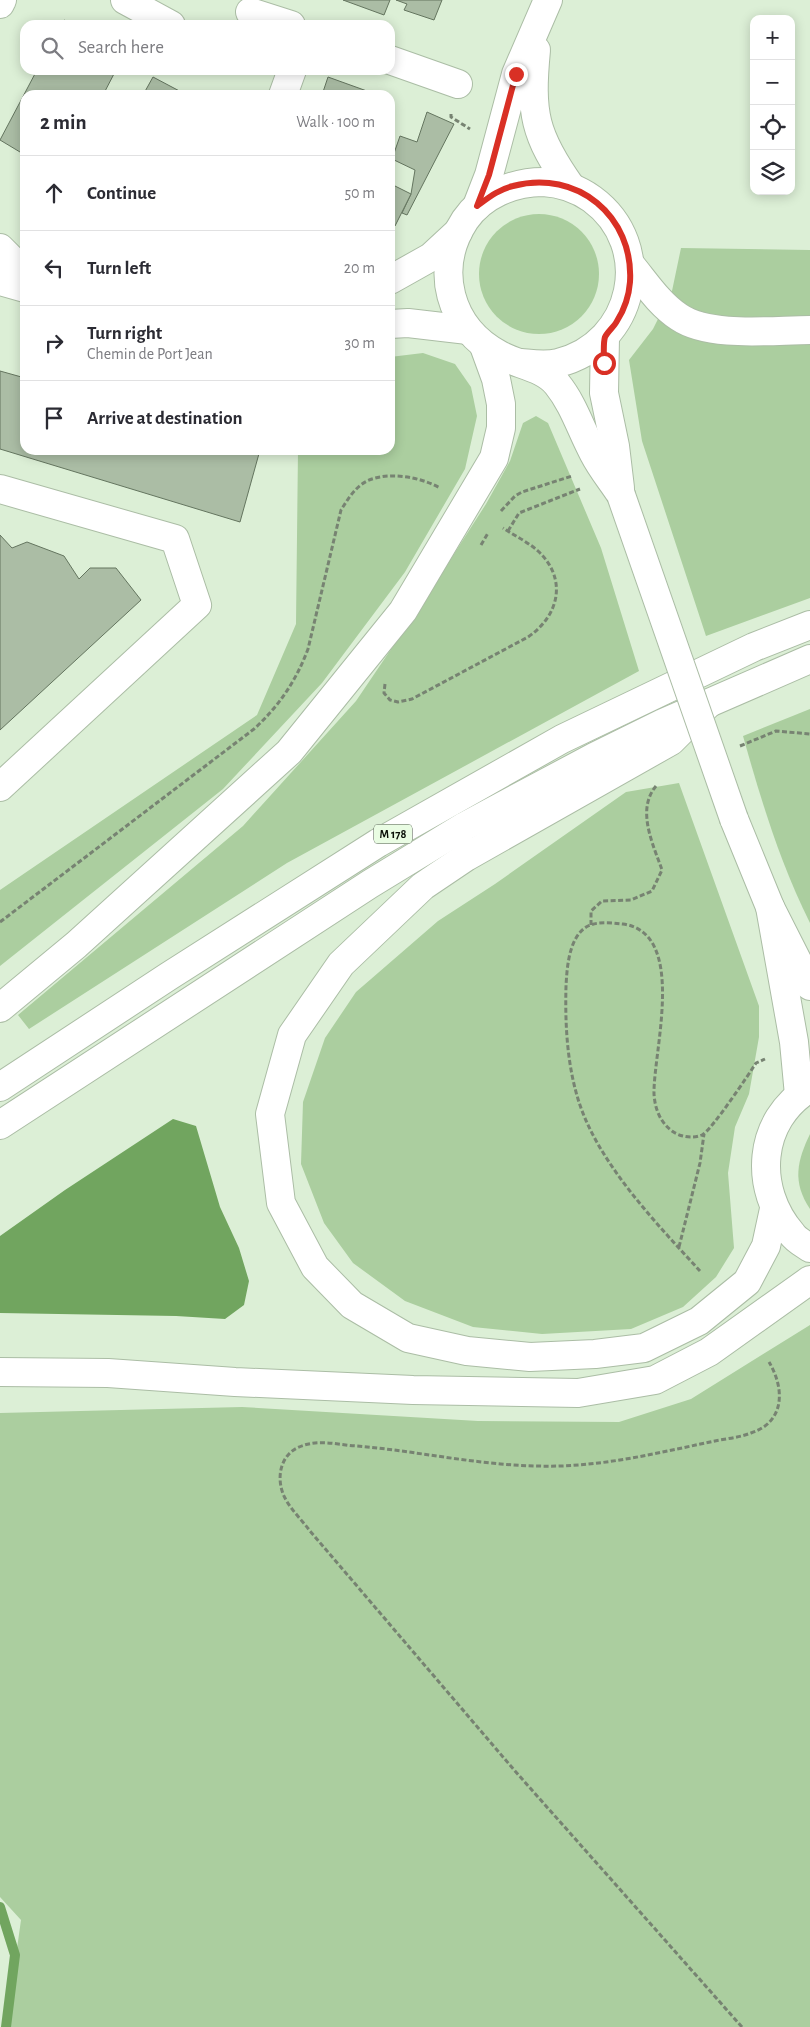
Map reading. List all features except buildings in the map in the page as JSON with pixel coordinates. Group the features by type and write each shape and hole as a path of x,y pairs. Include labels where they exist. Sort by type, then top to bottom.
{"main road":[{"path":"0,4 2,0"},
{"path":"125,0 162,20"},
{"path":"395,277 431,257 458,232 477,206 489,175 516,74 548,0"},
{"path":"249,12 275,20"},
{"path":"538,26 533,87 534,110 538,130 553,162 571,187"},
{"path":"395,62 458,84"},
{"path":"285,90 290,75"},
{"path":"477,206 493,194 511,186 531,182 551,182 571,187 586,194 600,204 621,231 627,247 630,264 630,284 626,303 617,321 605,337 591,349 575,358 539,365 521,363"},
{"path":"0,1008 76,945 289,752 403,611 494,458 501,428 501,404 496,379 476,338 457,312 450,292 451,251 458,232"},
{"path":"0,248 20,269"},
{"path":"630,264 664,305 678,317 693,325 712,330 810,330"},
{"path":"0,280 20,286"},
{"path":"395,324 408,323 476,338 502,356 546,375 556,383 572,407 594,454 621,495"},
{"path":"605,337 604,393 615,446 621,495 734,819 770,906 810,986"},
{"path":"0,489 174,539 197,604 0,787"},
{"name":"M 178","path":"0,1087 169,976 386,838 562,739 754,647 810,625"},
{"name":"M 178","path":"0,1125 370,884 457,831 602,752 663,723 810,659"},
{"path":"708,704 671,740 482,847 423,886 341,964 292,1035 270,1114 280,1203 315,1267 352,1305 408,1338 467,1351 530,1357 595,1354 644,1348 698,1321 747,1282 766,1246 774,1209"},
{"path":"770,906 804,1092 786,1109 772,1132 765,1158 766,1184 774,1209 792,1236 810,1248"},
{"path":"0,1372 108,1373 235,1382 413,1390 578,1393 655,1380 709,1352 810,1280"}],"path":[{"path":"497,518 508,502 522,492 570,476"},
{"path":"0,922 254,729 272,712 300,671 308,649 341,510 352,493 368,481 385,477 416,478 428,481 442,489"},
{"path":"508,531 519,513 587,486"},
{"path":"479,548 492,525"},
{"path":"388,680 384,693 390,700 398,702 412,699 528,637 544,625 556,600 556,584 552,570 539,552 503,528"},
{"path":"733,749 776,731 810,734"},
{"path":"591,925 591,911 602,901 631,900 652,891 662,870 649,830 646,811 648,799 659,783"},
{"path":"700,1271 678,1248 609,1163 596,1141 578,1100 566,1027 566,974 572,946 579,934 591,925 610,923 634,927 648,938 657,952 662,973 663,993 654,1094 656,1106 664,1124 678,1135 691,1137 704,1133"},
{"path":"678,1248 700,1163 704,1133 756,1062 774,1055"},
{"path":"742,2027 515,1771 310,1530 285,1498 281,1487 282,1466 286,1457 296,1448 322,1442 497,1463 571,1466 646,1456 750,1434 768,1424 778,1408 780,1388 778,1378 769,1362"}],"shaded area":[{"path":"539,214 562,219 572,224 581,232 589,241 594,251 599,274 594,297 589,307 581,316 572,324 562,329 539,334 516,329 506,324 497,316 489,307 484,297 479,274 484,251 489,241 497,232 506,224 516,219"},
{"path":"681,248 810,250 810,598 706,636 642,441 629,360 653,329 672,291"},
{"path":"423,353 455,364 471,387 477,416 465,469 405,572 322,683 223,789 0,966 0,890 257,715 296,624 298,455 395,455 395,356"},
{"path":"536,416 548,423 601,548 639,671 287,863 29,1029 18,1015 243,826 356,701 486,504 510,461 523,423"},
{"path":"810,709 810,923 789,877 772,831 743,736"},
{"path":"679,783 759,1006 759,1037 749,1094 735,1127 728,1173 734,1248 716,1277 683,1307 631,1329 542,1334 473,1327 405,1301 353,1263 324,1223 301,1164 303,1102 325,1038 356,992 438,921 495,884 626,792"},
{"path":"173,1119 196,1126 220,1207 239,1248 249,1281 244,1305 225,1319 176,1316 0,1313 0,1236 65,1190"},
{"path":"810,1134 810,1209 801,1190 798,1172 802,1153"},
{"path":"810,1325 810,2027 6,2027 21,1920 0,1897 0,1413 242,1407 478,1421 619,1422 691,1399"}],"waterway":[{"path":"0,1907 15,1955 6,2027"}],"route":[{"path":"516,74 489,175 477,206 493,194 511,186 531,182 551,182 571,187 586,194 600,204 612,217 621,231 627,247 630,264 630,284 626,303 617,321 605,337 604,363"}]}
